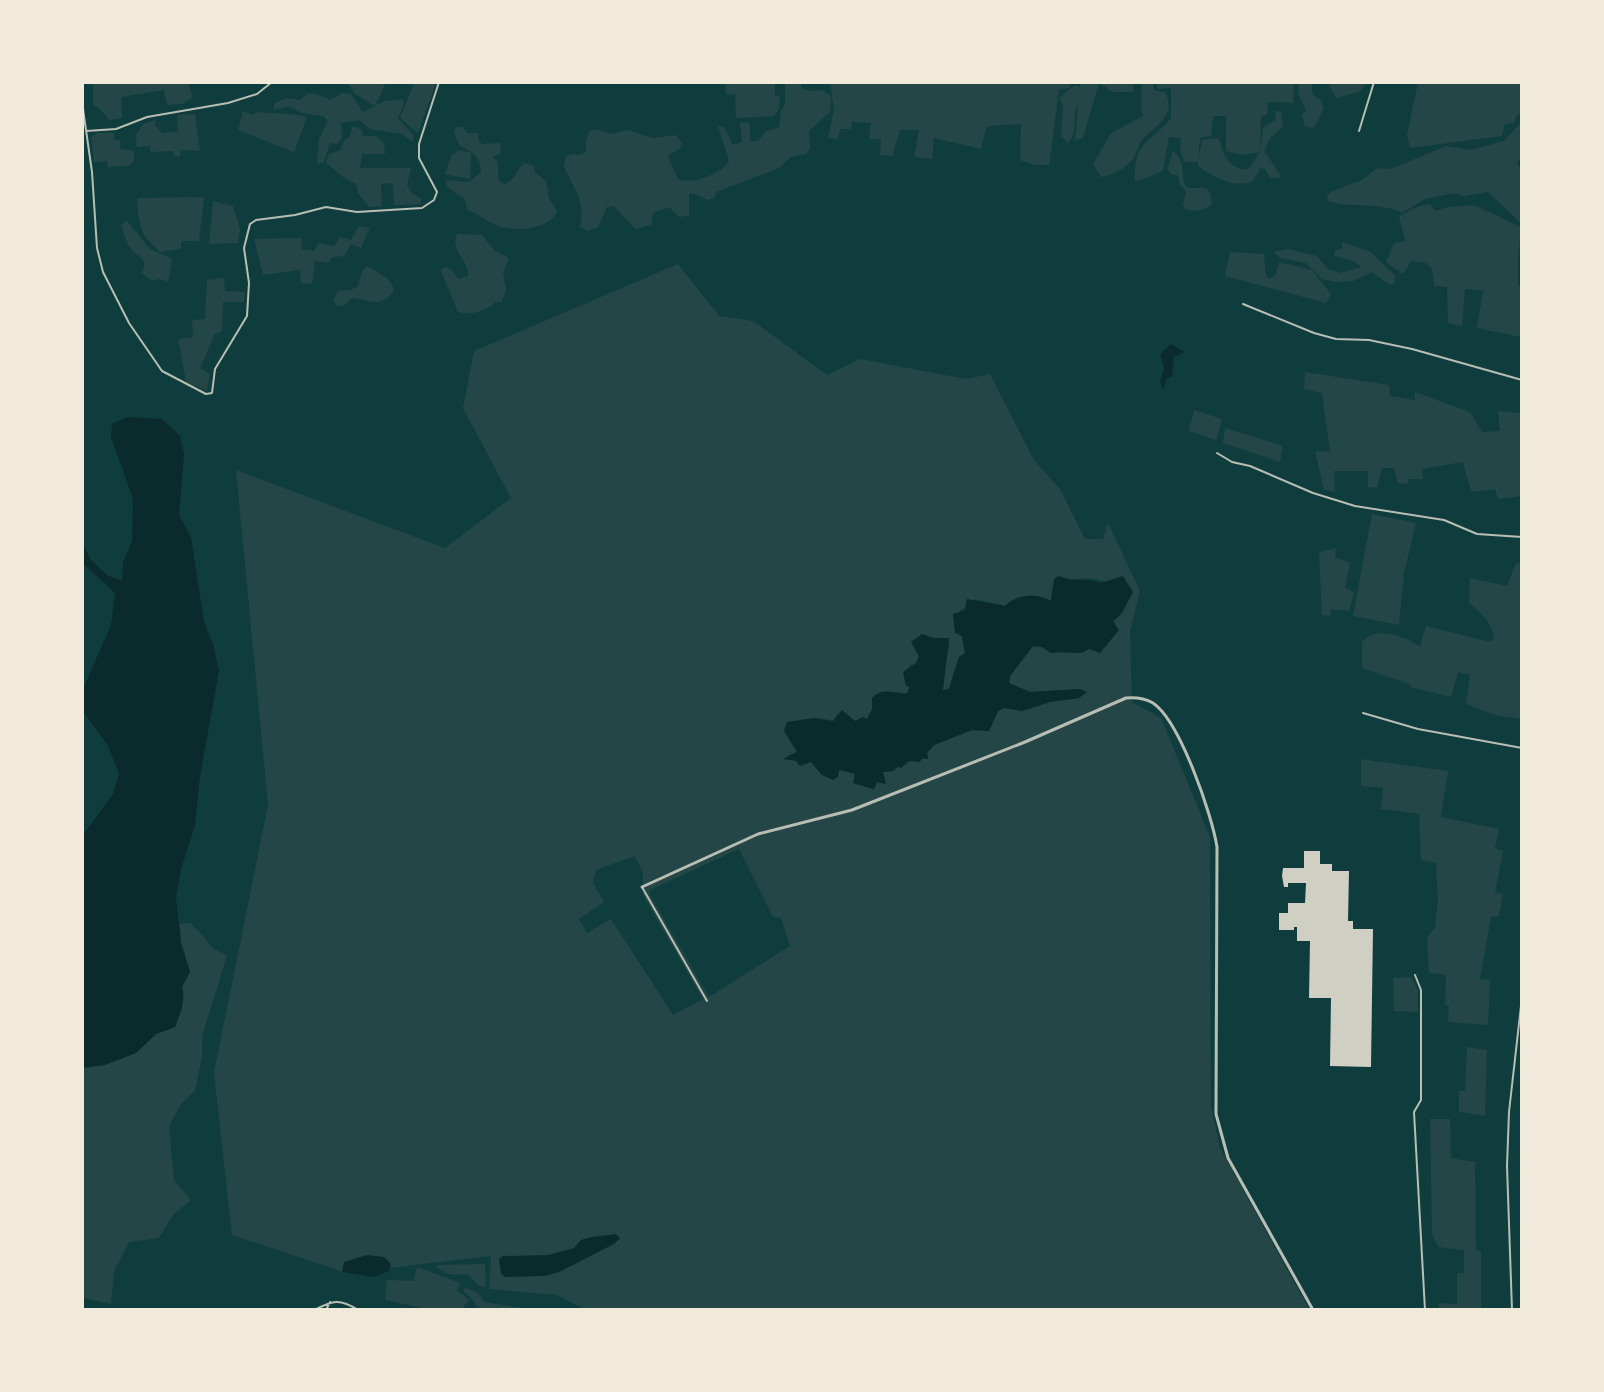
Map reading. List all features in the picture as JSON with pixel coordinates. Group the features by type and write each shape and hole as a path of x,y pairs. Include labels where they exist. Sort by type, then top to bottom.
{"street":[{"path":"82,88 83,82"},
{"path":"86,131 116,129 147,117 228,103 257,94 272,82"},
{"path":"82,102 97,248 115,299 162,371 206,394 212,393 215,369 247,316 249,282 243,248 250,224 256,220 295,215 326,207 357,212 422,208 434,200 438,192 419,158 419,144 439,82"},
{"path":"1359,131 1374,82"},
{"path":"1243,304 1314,333 1336,339 1369,340 1412,349 1521,380"},
{"path":"1217,453 1232,462 1250,466 1313,493 1354,506 1444,520 1477,534 1521,537"},
{"path":"707,1000 642,887 758,834 852,810 1025,742 1111,704 1137,697 1152,703 1165,715 1183,747 1214,827 1217,848 1215,1042 1218,1126 1228,1158 1313,1310"},
{"path":"1363,713 1418,729 1521,748"},
{"path":"1415,975 1421,990 1421,1100 1414,1113 1425,1310"},
{"path":"1512,1310 1508,1146 1521,997"},
{"path":"314,1310 330,1302 345,1301 358,1310"},
{"path":"326,1310 330,1302"}],"shaded area":[{"path":"353,82 386,83 375,106 355,94 349,84"},
{"path":"1070,82 1070,88 1059,90 1049,165 1035,165 1020,160 1021,124 987,126 981,149 934,138 932,159 914,157 919,130 900,130 892,156 880,155 881,139 869,139 871,123 852,122 851,129 840,129 838,139 828,138 834,109 830,83"},
{"path":"93,83 188,83 193,97 183,104 167,105 164,90 121,97 122,118 109,120 100,109 93,105"},
{"path":"414,83 436,83 418,133 400,118"},
{"path":"725,83 775,83 775,95 780,96 779,109 774,116 736,118 735,94 726,95"},
{"path":"785,83 801,83 801,88 808,91 823,90 831,96 830,112 809,131 810,149 806,154 791,157 779,168 716,192 714,198 708,200 695,194 689,194 689,215 678,216 669,207 653,213 651,225 635,229 614,206 607,207 598,227 589,231 580,227 582,212 579,197 564,167 566,157 586,152 589,131 596,129 611,134 627,130 653,138 676,135 682,143 680,148 668,156 678,179 691,181 713,174 729,161 718,126 724,127 733,145 742,142 740,122 750,123 750,141 758,141 765,132 779,127 781,111 785,104"},
{"path":"1080,83 1099,83 1083,138 1075,140 1078,104 1073,135 1068,143 1061,136 1063,106 1059,98 1075,85 1080,87"},
{"path":"1099,83 1133,83 1133,92 1113,92"},
{"path":"1142,83 1153,83 1154,90 1165,92 1169,107 1167,113 1160,124 1142,140 1130,162 1114,173 1101,177 1093,164 1111,133 1143,116"},
{"path":"1157,83 1294,83 1293,103 1268,102 1267,115 1261,116 1260,151 1263,128 1276,119 1275,111 1281,112 1283,127 1271,137 1264,151 1280,174 1279,178 1270,178 1265,169 1260,168 1253,181 1238,184 1224,181 1198,166 1198,162 1185,162 1180,151 1181,138 1169,137 1163,171 1135,182 1139,151 1171,118 1171,88 1157,89","holes":["1213,116 1226,116 1226,151 1242,155 1260,152 1249,169 1240,169 1230,163 1218,138 1202,140 1198,161 1200,138 1211,136"]},
{"path":"1298,83 1311,83 1313,95 1321,100 1324,108 1314,128 1305,126 1302,115 1306,110 1299,96"},
{"path":"1328,83 1367,83 1359,92 1336,98"},
{"path":"1418,83 1521,83 1521,114 1517,115 1514,123 1505,124 1502,136 1410,148 1407,135"},
{"path":"314,93 330,100 342,93 351,94 363,112 384,101 403,99 404,104 398,118 414,136 413,142 402,134 370,129 359,120 341,123 342,138 337,144 330,143 324,162 317,164 319,139 328,121 323,116 302,113 289,106 274,110 274,103 287,98 300,100 307,94"},
{"path":"243,111 252,115 257,112 307,117 294,152 238,130"},
{"path":"195,114 200,151 181,150 180,157 174,156 173,151 151,152 150,146 137,147 136,135 143,124 155,120 155,125 162,133 178,132 177,115"},
{"path":"1521,122 1521,158 1517,162 1521,172 1521,223 1488,192 1464,196 1454,193 1425,199 1402,213 1384,207 1347,205 1328,201 1327,196 1331,192 1362,180 1377,168 1391,169 1446,146 1470,150 1504,141"},
{"path":"352,126 362,130 363,136 376,136 384,143 385,154 362,154 360,168 411,168 407,185 412,194 421,198 421,204 394,205 393,183 381,184 382,206 369,207 358,193 356,184 326,163 329,154 341,150 344,140 350,137"},
{"path":"456,127 463,127 467,133 478,133 482,144 500,143 501,153 493,157 498,162 498,179 504,184 511,180 524,163 534,166 535,172 546,181 549,198 557,211 553,217 533,228 508,228 496,225 467,210 465,199 447,187 446,180 469,182 481,172 481,167 475,155 460,146 454,133"},
{"path":"96,133 114,133 114,140 120,140 120,149 134,151 134,161 128,166 108,167 107,161 94,162 91,137"},
{"path":"459,150 471,153 470,179 445,174 451,156"},
{"path":"1173,151 1181,161 1184,183 1188,188 1206,188 1210,193 1212,204 1206,208 1185,209 1183,205 1186,191 1179,184 1179,176 1171,174 1167,169"},
{"path":"204,197 199,241 181,241 181,249 160,252 144,234 137,198"},
{"path":"213,201 233,206 240,229 238,243 209,244"},
{"path":"1429,204 1436,211 1448,207 1474,205 1521,227 1518,286 1521,286 1521,337 1477,328 1483,291 1465,289 1462,326 1448,323 1447,287 1434,286 1432,269 1426,263 1411,261 1403,274 1386,262 1394,243 1405,241 1399,216 1414,208"},
{"path":"127,221 150,249 172,259 168,282 160,279 152,281 142,273 145,264 130,247 121,225"},
{"path":"359,226 370,228 361,248 351,244 344,256 332,257 328,263 315,261 312,284 301,283 300,270 263,275 254,239 301,238 302,249 314,251 318,243 334,246 340,237 351,240"},
{"path":"457,234 482,235 495,251 509,258 503,273 506,289 502,302 495,302 478,312 458,312 441,271 445,267 451,269 458,279 468,276 466,265 457,251 455,240"},
{"path":"1342,242 1371,252 1395,276 1395,283 1390,285 1372,272 1353,281 1337,282 1322,279 1306,263 1281,258 1273,252 1287,249 1317,256 1328,269 1340,273 1362,267 1351,260 1334,256 1335,251 1343,248"},
{"path":"1230,252 1264,254 1266,277 1270,279 1276,274 1279,262 1312,270 1331,294 1326,303 1225,276"},
{"path":"678,264 719,316 753,321 827,375 860,359 966,379 990,374 1034,460 1060,489 1085,539 1103,539 1108,523 1140,591 1130,632 1132,702 1161,718 1210,837 1211,1106 1220,1148 1309,1309 587,1310 557,1295 489,1289 491,1256 347,1273 232,1235 214,1073 268,805 236,470 445,548 511,498 463,408 474,351","holes":["1059,576 1071,580 1117,579 1122,613 1083,653 1051,653 1042,647 1033,646 1010,676 1009,683 1030,692 1080,689 1079,698 1050,702 1022,711 1005,708 998,711 989,731 972,730 934,745 927,753 928,758 909,761 883,772 882,783 877,782 873,789 853,783 855,773 845,769 822,775 811,762 786,756 797,752 787,722 815,718 833,721 837,714 856,721 863,717 867,720 872,709 896,691 903,695 907,693 910,687 909,666 917,663 919,656 915,650 934,638 944,638 950,645 944,665 943,691 949,689 954,671 965,653 958,613 975,599 1005,606 1016,599 1027,596 1051,601 1054,579","739,849 773,917 781,918 790,946 709,997 650,895 650,890","635,856 643,873 643,895 703,999 673,1015 611,919 587,933 579,919 604,902 593,883 596,870"]},
{"path":"370,267 390,282 394,290 390,296 385,300 375,302 352,298 343,306 336,305 333,299 338,291 351,290 358,286 362,271"},
{"path":"224,278 225,291 245,292 244,302 223,302 222,331 215,334 200,368 210,374 207,391 186,382 178,339 193,337 192,320 205,319 207,280"},
{"path":"1171,344 1184,352 1174,357 1172,376 1166,380 1164,390 1160,382 1164,368 1160,354"},
{"path":"1305,372 1389,385 1390,396 1415,400 1415,392 1470,412 1482,432 1500,431 1498,411 1521,413 1521,496 1498,499 1495,489 1471,492 1463,462 1422,469 1423,479 1408,479 1408,484 1398,483 1394,468 1382,468 1377,488 1368,487 1368,471 1334,471 1335,492 1324,490 1315,451 1330,452 1322,393 1304,389"},
{"path":"1194,410 1222,419 1216,440 1189,431"},
{"path":"127,417 162,419 180,436 184,454 179,515 191,537 204,622 213,644 219,671 200,776 195,825 181,869 176,897 181,943 190,972 182,987 183,1002 175,1027 156,1034 136,1053 105,1065 84,1068 83,835 113,794 119,773 107,744 82,710 83,689 111,625 115,593 86,566 83,566 83,544 91,560 107,575 122,581 123,562 132,541 133,499 111,437 112,424"},
{"path":"1225,428 1283,446 1280,462 1223,443"},
{"path":"1372,514 1416,523 1404,573 1399,625 1353,616"},
{"path":"1336,548 1335,557 1350,563 1345,588 1354,592 1349,611 1331,609 1330,616 1322,615 1319,552"},
{"path":"1516,563 1522,564 1521,719 1495,715 1466,704 1470,675 1458,672 1451,697 1410,687 1410,684 1362,668 1362,642 1375,634 1398,636 1420,646 1426,626 1490,642 1494,638 1491,627 1482,614 1469,603 1470,578 1507,586"},
{"path":"1059,576 1101,583 1123,576 1133,592 1122,613 1113,621 1119,630 1100,653 1089,649 1080,652 1051,653 1042,647 1033,646 1010,676 1009,683 1030,692 1080,689 1087,692 1079,698 1050,702 1022,711 1004,708 998,711 989,731 972,730 934,745 927,753 928,759 922,758 920,762 909,761 901,768 883,772 886,784 877,782 874,789 853,783 855,774 839,770 838,777 833,780 822,775 811,762 800,766 796,761 783,759 797,752 784,731 787,722 815,718 833,721 842,710 855,721 863,717 867,719 872,709 872,698 877,694 885,691 907,693 910,687 906,686 903,672 916,663 919,656 911,642 922,634 934,638 949,638 943,690 949,689 959,657 965,653 962,636 955,633 953,614 965,610 967,599 1005,606 1016,599 1027,596 1051,601 1054,579"},
{"path":"1361,759 1448,771 1441,817 1499,829 1495,848 1503,851 1495,893 1503,894 1499,916 1491,917 1480,979 1490,980 1488,1025 1448,1022 1449,1006 1445,1005 1446,975 1429,973 1427,938 1435,927 1438,899 1436,863 1421,860 1419,814 1381,809 1383,788 1361,786"},
{"path":"191,923 214,949 227,956 202,1036 202,1057 195,1091 181,1104 169,1126 174,1180 191,1200 173,1215 159,1238 129,1242 114,1271 111,1304 84,1298 83,1309 83,1067 136,1053 156,1034 175,1027 182,987 190,972 181,943 180,924"},
{"path":"1411,977 1418,990 1418,1012 1394,1011 1393,978"},
{"path":"1467,1047 1487,1050 1485,1116 1459,1112 1459,1091 1465,1091"},
{"path":"1430,1119 1450,1119 1451,1158 1475,1162 1476,1250 1481,1251 1481,1309 1439,1309 1439,1303 1457,1304 1457,1273 1464,1273 1464,1250 1438,1247 1432,1233"},
{"path":"616,1234 620,1238 614,1244 559,1272 544,1276 505,1277 501,1274 499,1259 503,1256 548,1255 574,1248 581,1240"},
{"path":"367,1255 384,1257 391,1264 389,1271 373,1277 342,1272 344,1262"},
{"path":"485,1264 486,1286 480,1286 468,1275 448,1274 436,1267 438,1265"},
{"path":"417,1267 460,1283 457,1290 469,1300 461,1310 427,1309 385,1300 387,1280 414,1281"},
{"path":"467,1288 478,1293 484,1302 529,1309 481,1309 464,1292 463,1289"}],"building":[{"path":"1304,851 1320,851 1320,864 1332,864 1332,871 1349,871 1348,921 1353,921 1353,929 1373,929 1371,1067 1330,1066 1331,998 1309,998 1310,941 1297,941 1297,927 1294,927 1294,930 1279,930 1279,913 1288,913 1288,903 1305,903 1306,883 1288,883 1288,887 1284,887 1282,876 1283,868 1304,868"}]}
